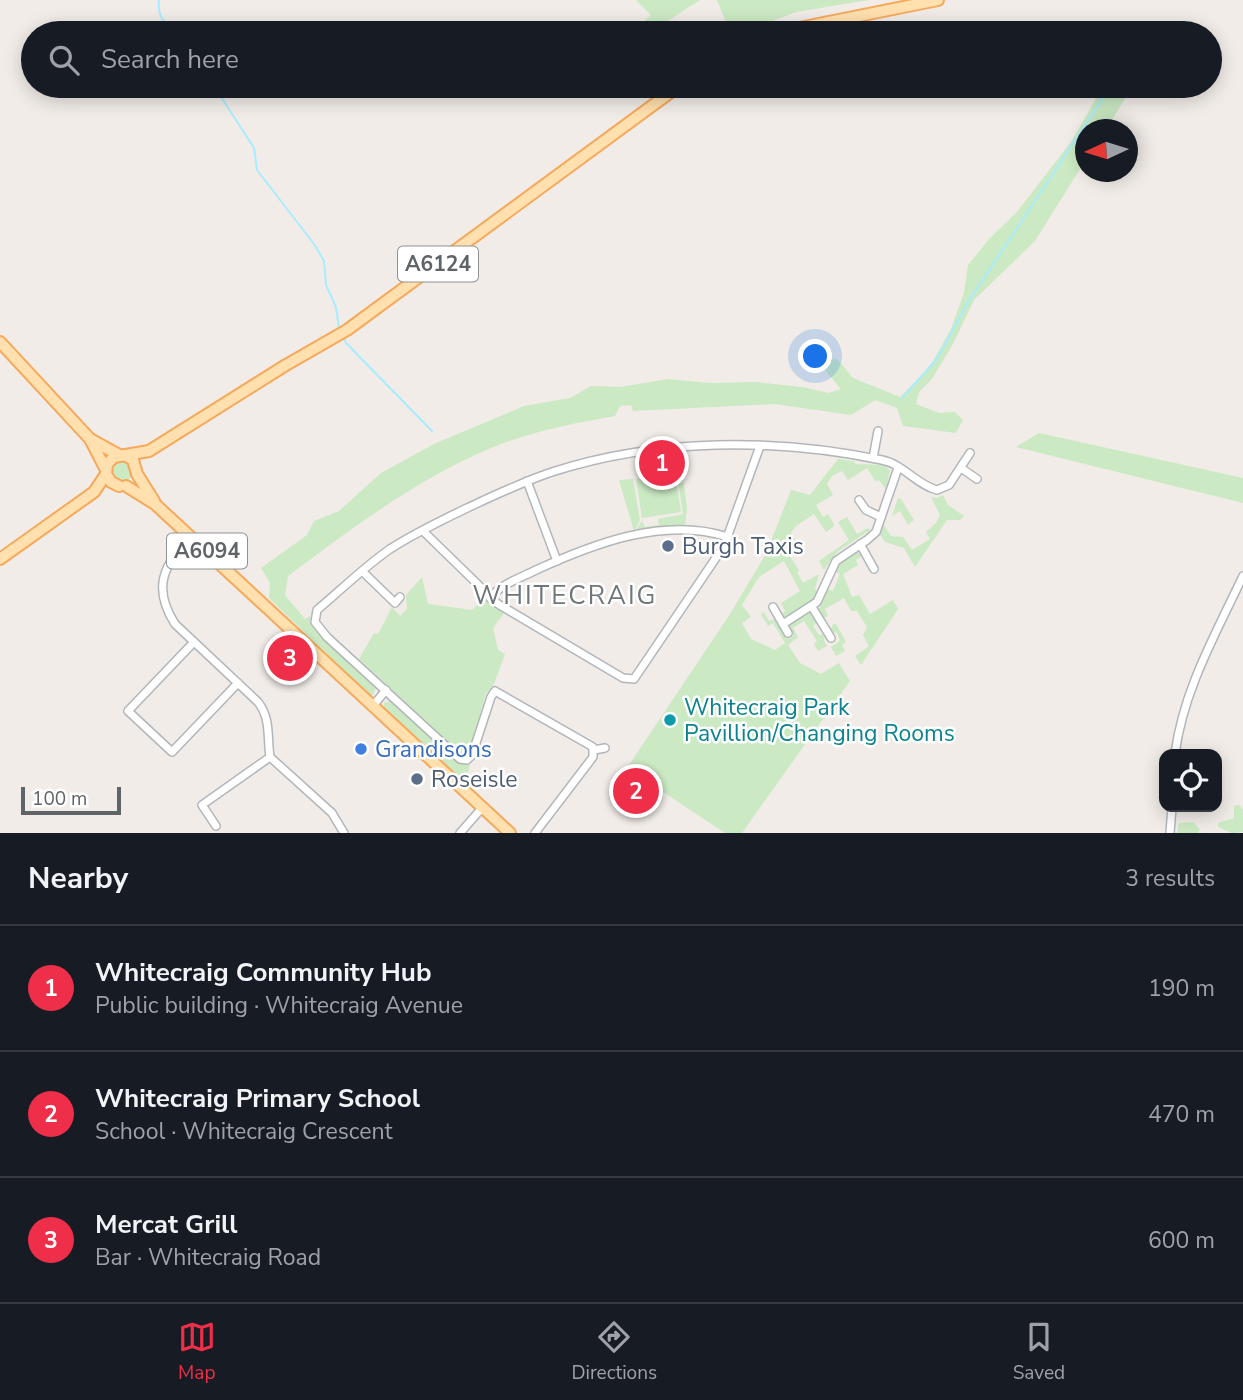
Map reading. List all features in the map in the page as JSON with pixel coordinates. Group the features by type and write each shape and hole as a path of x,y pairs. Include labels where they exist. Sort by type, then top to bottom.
{"main road":[{"path":"833,21 937,0"},
{"name":"A6124","path":"122,455 149,451 347,330 663,98"},
{"path":"0,342 90,439 111,482 122,486"},
{"path":"0,559 94,492 134,481 137,472 133,460 90,439"},
{"name":"A6124","path":"137,472 149,451"},
{"path":"94,492 110,460 122,455"},
{"name":"A6094","path":"137,472 155,504"},
{"name":"A6094","path":"122,486 155,504 191,536 510,833"}],"street":[{"path":"873,458 878,431"},
{"path":"535,833 593,757 594,750 590,745 495,691 472,755 470,759 464,760 327,636 315,622 317,610 393,548 423,531 527,481 586,463 631,453 685,447 744,445 800,448 890,462 937,491 946,488 971,453"},
{"path":"423,531 490,598 505,609 629,680 638,676 728,537 760,446"},
{"path":"783,624 812,607 821,598 836,561 876,532 898,468"},
{"path":"961,468 977,479"},
{"path":"527,481 557,561"},
{"path":"859,500 866,510 881,517"},
{"path":"490,598 502,587 557,561 616,540 656,532 702,532 728,537"},
{"path":"191,536 169,562 162,589 168,613 175,624 264,709 269,727 270,757 332,813 344,833"},
{"path":"860,544 874,569"},
{"path":"363,572 395,603 400,597"},
{"path":"1176,749 1183,715 1203,659 1243,576"},
{"path":"773,607 788,633"},
{"path":"812,607 831,638"},
{"path":"194,642 128,711 172,752 238,682"},
{"path":"372,707 386,690"},
{"path":"594,750 605,748"},
{"path":"216,826 202,805 270,757"},
{"path":"460,833 482,808"},
{"path":"1170,833 1172,812"}],"green space":[{"path":"636,0 700,0 668,21 644,21 651,15"},
{"path":"717,0 869,0 796,12 772,21 725,21"},
{"path":"1097,98 1125,98 1112,119 1084,119"},
{"path":"1075,135 1075,177 1035,241 974,300 953,344 932,379 919,392 916,404 939,413 955,412 963,420 956,433 903,426 897,408 875,400 851,415 775,404 633,411 631,405 620,406 615,416 525,436 468,458 388,504 288,576 285,595 305,619 310,616 312,626 376,687 373,695 369,695 269,598 270,583 261,568 307,535 314,521 339,511 381,473 434,444 524,406 570,398 591,386 620,387 668,379 710,383 756,382 829,393 841,389 825,370 825,360 837,359 853,378 900,397 929,368 951,329 964,293 968,265 990,238 1016,213"},
{"path":"1039,433 1243,478 1243,503 1016,447"},
{"path":"838,459 856,464 885,465 890,471 886,489 879,480 876,482 867,468 848,480 842,471 832,476 827,484 833,495 816,505 823,517 828,514 833,527 826,532 814,514 791,532 800,548 789,555 799,570 797,572 803,583 819,574 815,588 819,596 783,619 780,615 785,611 781,603 800,591 784,561 759,577 742,605 751,617 742,623 751,639 775,650 785,643 773,623 768,626 761,614 764,612 769,621 775,619 788,639 793,636 789,629 790,623 810,613 817,622 813,626 819,635 825,634 824,641 827,646 818,651 814,644 817,641 804,621 793,628 798,637 788,645 800,663 821,674 839,663 850,681 742,833 725,833 627,768 730,614 766,554 791,490 810,495"},
{"path":"122,460 130,463 133,471 130,479 122,482 114,479 111,471 114,463"},
{"path":"682,472 687,507 685,527 636,529 642,521 645,527 659,525 658,519 683,514 677,473"},
{"path":"675,473 681,512 642,518 636,479"},
{"path":"633,479 640,520 634,531 619,480"},
{"path":"943,495 948,505 964,516 960,520 947,520 915,567 904,548 885,542 879,533 883,524 891,536 903,537 912,550 930,539 926,532 940,515 931,497"},
{"path":"898,498 914,520 908,525 900,511 892,516"},
{"path":"847,517 857,534 868,528 870,530 837,552 824,570 819,561 849,540 838,522"},
{"path":"857,552 862,556 856,560 858,565 843,574 852,597 859,595 870,614 893,600 898,609 861,665 855,656 869,646 863,635 867,627 857,611 851,611 844,598 825,609 828,616 824,618 818,611 828,589 833,591 840,574 835,572 842,561"},
{"path":"422,577 428,604 472,610 484,598 504,613 493,628 498,650 505,654 494,684 486,694 469,751 464,754 359,659 374,633 378,634 392,607 400,616 407,609 406,595"},
{"path":"833,624 836,624 846,642 842,645 845,651 836,656 831,647 840,641 837,633 830,631"},
{"path":"392,700 459,763 470,765 465,784 384,709 384,703"},
{"path":"1239,805 1243,810 1243,832 1232,833 1218,827 1218,823 1234,818 1234,806"},
{"path":"1193,822 1200,829 1198,833 1177,833 1179,823"}],"waterway":[{"path":"159,0 160,15 163,21"},
{"path":"222,98 254,148 257,170 324,261 326,285 336,307 339,328"},
{"path":"902,398 937,359 968,302 1103,98"},
{"path":"343,336 346,343 432,431"}],"place":[{"name":"Whitecraig Community Hub","path":"662,463"},
{"name":"Burgh Taxis","path":"668,546"},
{"name":"Mercat Grill","path":"290,658"},
{"name":"Whitecraig Park Pavillion/Changing Rooms","path":"670,720"},
{"name":"Grandisons","path":"361,749"},
{"name":"Roseisle","path":"417,779"},
{"name":"Whitecraig Primary School","path":"636,791"}],"district":[{"name":"WHITECRAIG","path":"565,595"}]}
